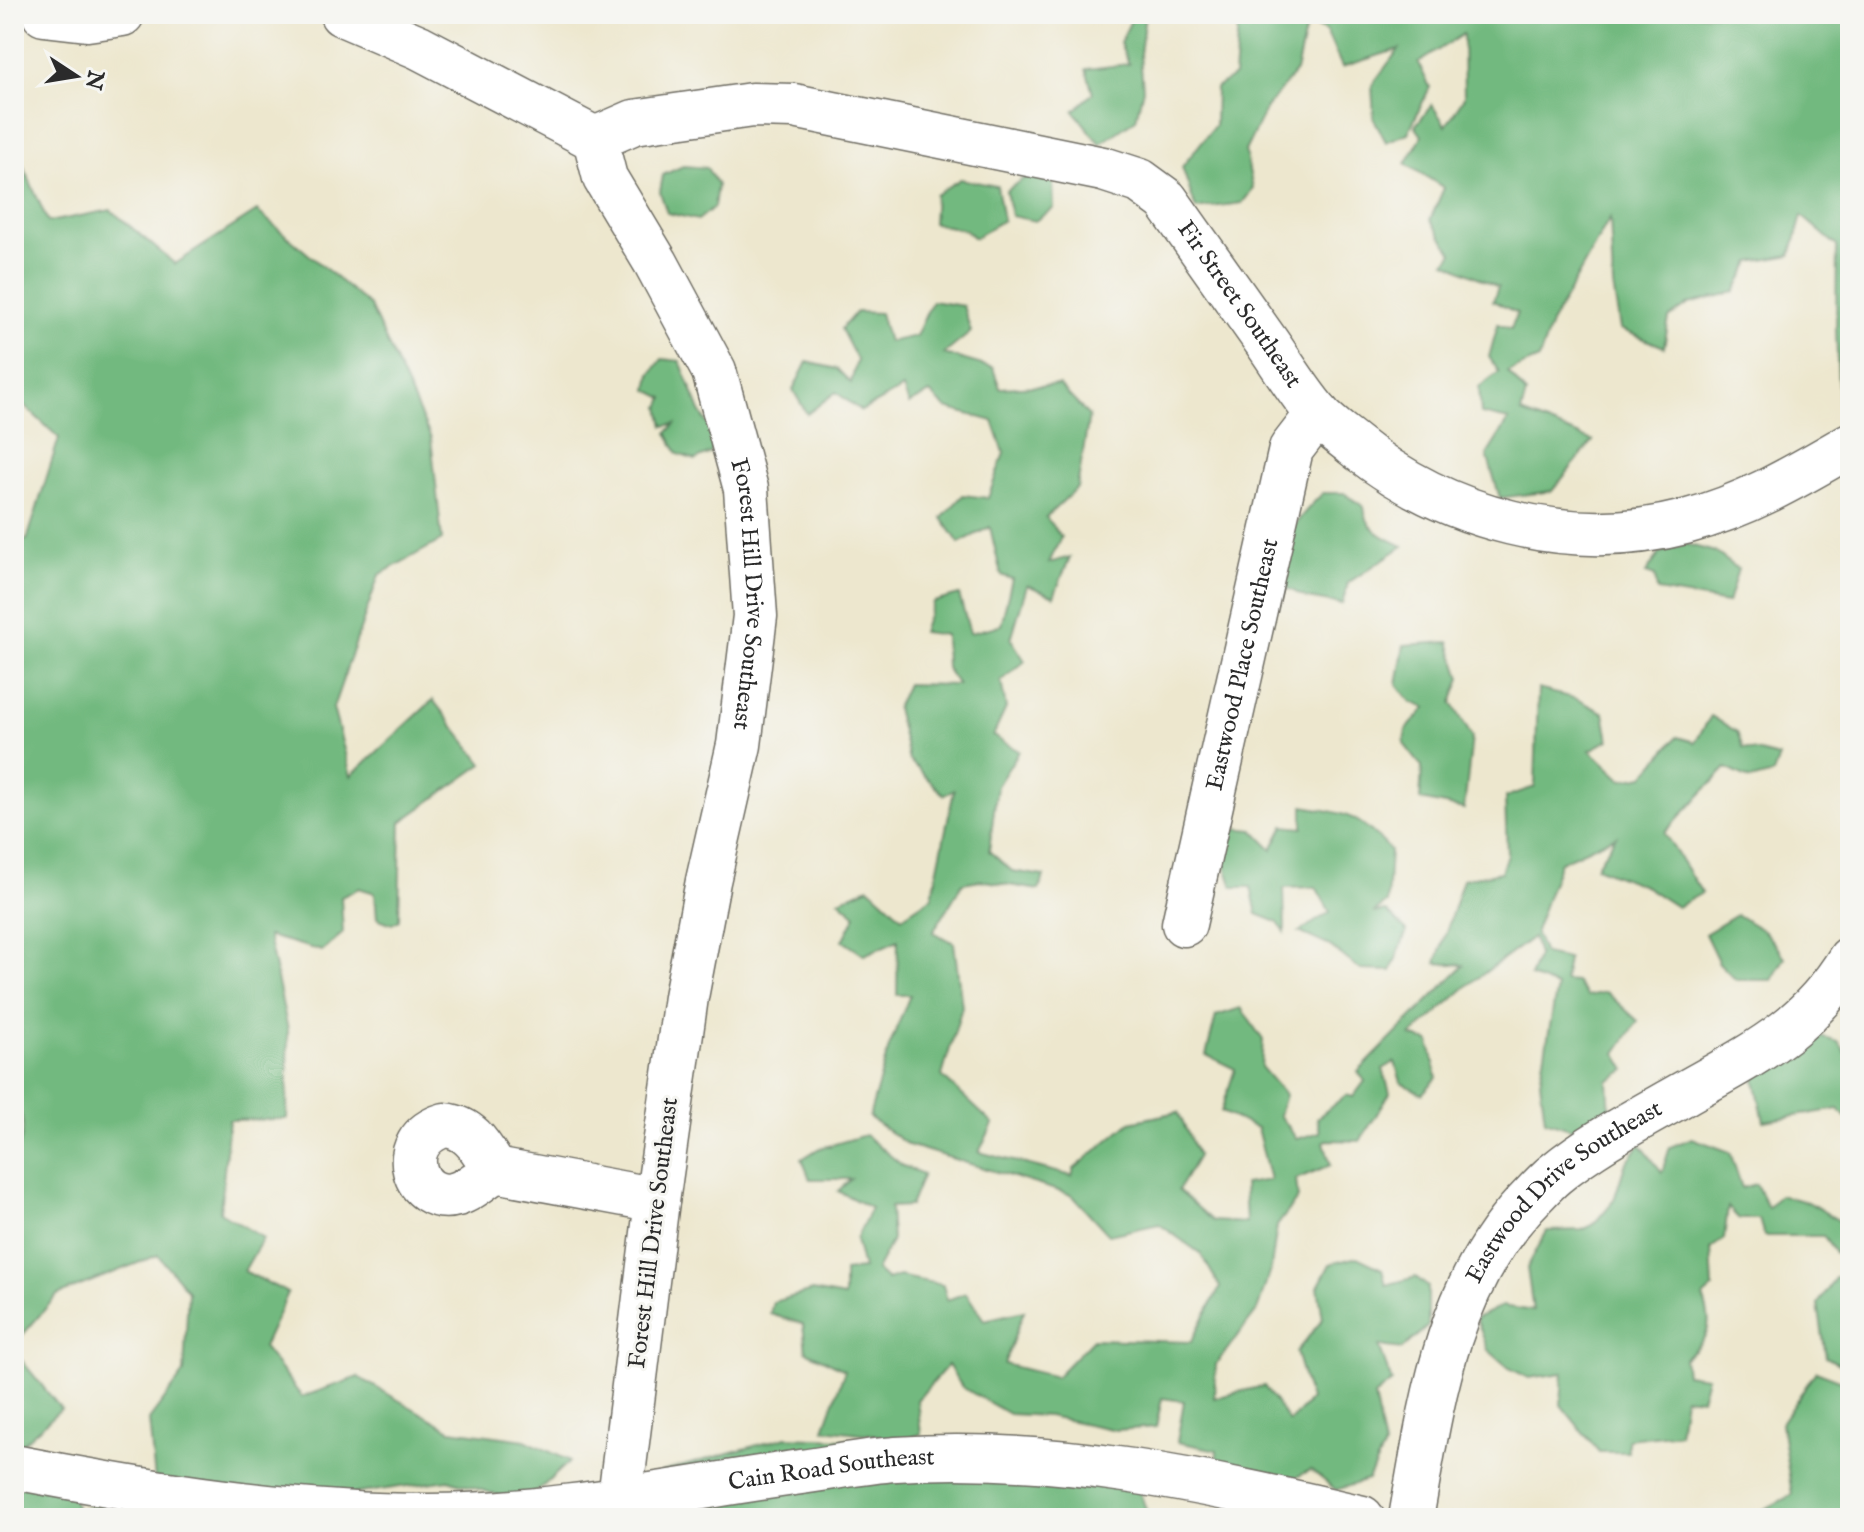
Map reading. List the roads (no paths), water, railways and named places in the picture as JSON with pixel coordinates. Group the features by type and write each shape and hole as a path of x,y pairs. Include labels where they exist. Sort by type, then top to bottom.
{"street":[{"path":"44,14 87,19 122,14"},
{"path":"342,14 419,47 595,139"},
{"name":"Fir Street Southeast","path":"595,139 634,122 752,105 794,106 1088,165 1140,181 1166,200 1318,414 1373,460 1419,489 1456,506 1506,522 1592,534 1684,523 1746,503 1850,445"},
{"name":"Forest Hill Drive Southeast","path":"595,139 605,178 656,263 714,371 746,489 755,616 739,745 688,985 657,1200 620,1498"},
{"name":"Eastwood Place Southeast","path":"1184,924 1291,449 1318,414"},
{"name":"Eastwood Drive Southeast","path":"1411,1518 1435,1387 1450,1331 1474,1275 1508,1223 1553,1175 1608,1135 1763,1049 1804,1018 1837,980 1850,959"},
{"path":"495,1170 657,1200"},
{"name":"Cain Road Southeast","path":"14,1467 120,1487 305,1511 428,1516 543,1509 894,1459 990,1456 1104,1465 1362,1518"}]}
